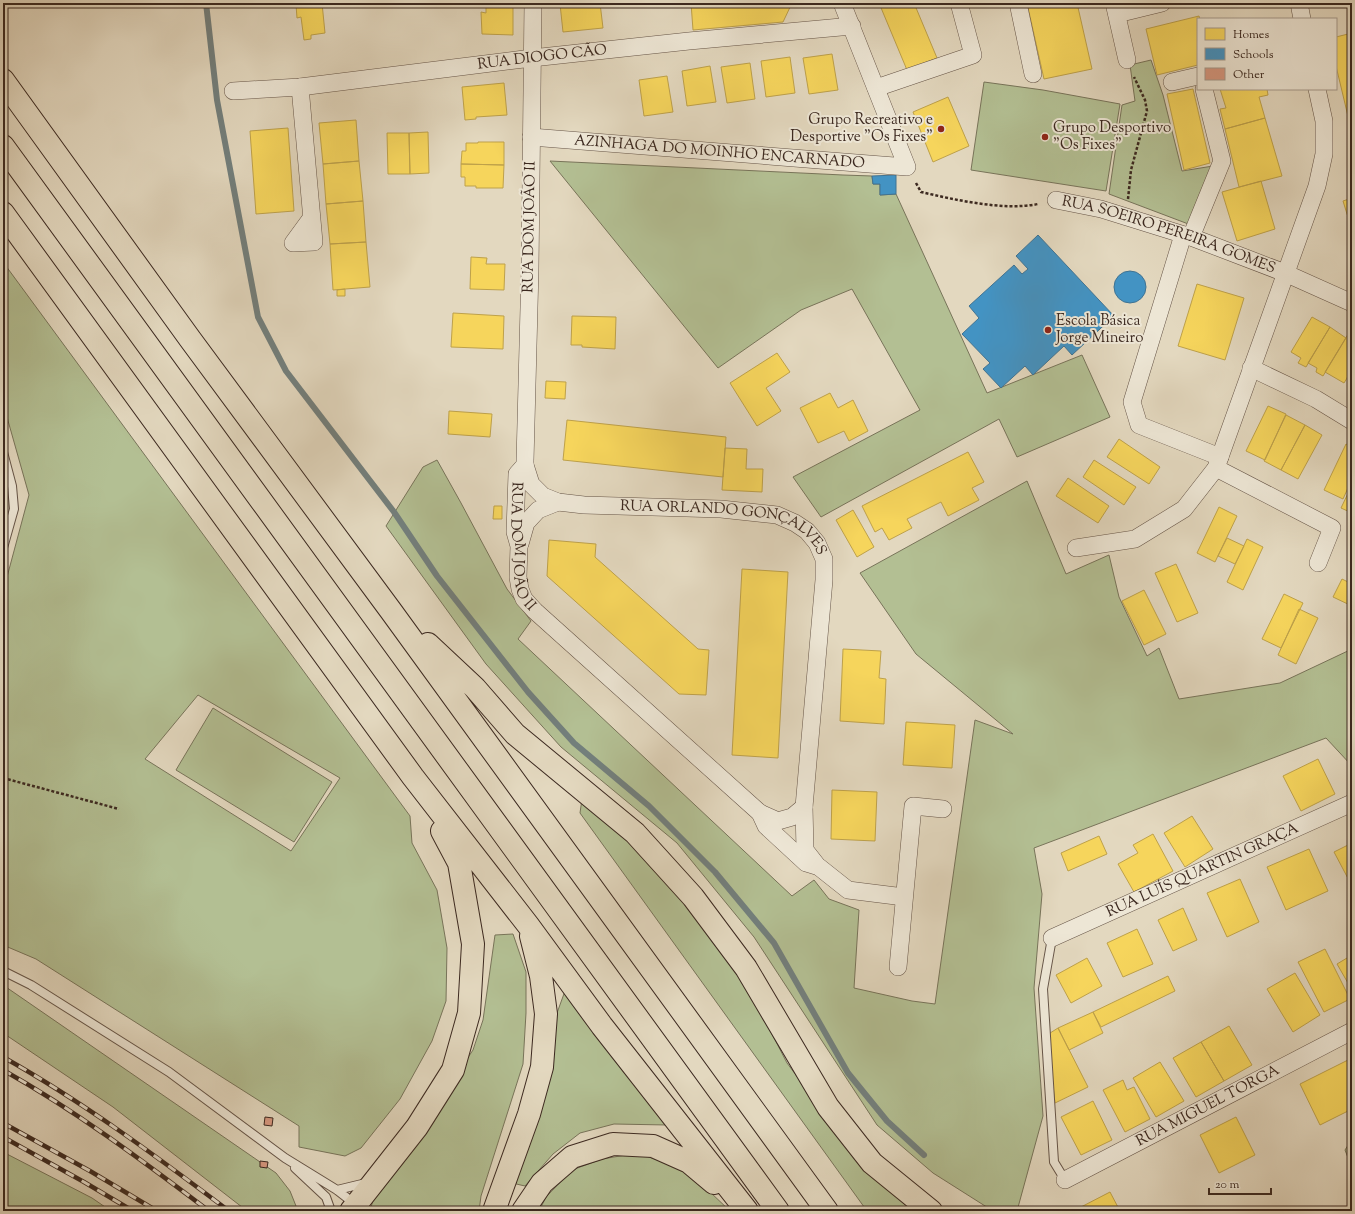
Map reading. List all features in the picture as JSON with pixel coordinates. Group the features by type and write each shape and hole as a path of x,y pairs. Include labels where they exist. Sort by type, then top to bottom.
{"highway":[{"path":"3,80 190,339 391,611 827,1211"},
{"path":"3,146 778,1211"},
{"path":"3,213 413,777 528,925 602,1026 747,1211"},
{"path":"391,611 475,688 516,734 635,833 693,897 746,968 828,1107 872,1163 931,1211"},
{"path":"355,1209 374,1181 417,1127 453,1070 469,1013 473,944 459,863 413,777"},
{"path":"494,1211 529,1114 542,1067 546,1014 540,976 528,925"},
{"path":"523,1211 542,1183 572,1157 613,1144 653,1146 689,1162 747,1211"}],"street":[{"name":"RUA DOM JOÃO II","path":"533,3 530,268 525,465 518,474 515,532 519,546 518,577 524,599 535,611 760,813 766,826 806,863 819,867 848,890 904,897"},
{"path":"842,3 907,167"},
{"path":"876,88 973,55 958,3"},
{"path":"1018,3 1033,74"},
{"path":"1127,60 1115,8 1162,3"},
{"path":"1299,3 1302,18"},
{"name":"RUA DIOGO CÃO","path":"233,92 300,87 532,58 689,41 852,26"},
{"path":"1172,82 1197,76"},
{"path":"300,87 312,217"},
{"path":"1204,90 1222,161 1187,236 1132,402 1139,425 1218,463 1332,528 1318,563"},
{"path":"1076,548 1135,539 1184,509 1218,463 1317,186 1324,154 1324,122 1317,90"},
{"name":"AZINHAGA DO MOINHO ENCARNADO","path":"531,138 907,167"},
{"name":"RUA SOEIRO PEREIRA GOMES","path":"1056,200 1101,209 1187,236 1285,273 1352,303"},
{"path":"1251,368 1316,399 1352,421"},
{"name":"RUA ORLANDO GONÇALVES","path":"525,465 532,484 543,496 558,502 584,506 721,509 777,515 795,523 807,531 817,543 824,559 824,580 804,806 805,850 819,867"},
{"path":"519,546 526,524 538,510 558,502"},
{"name":"RUA LUÍS QUARTIN GRAÇA","path":"1052,938 1352,803"},
{"path":"760,813 778,821 792,817 804,806"},
{"path":"898,967 913,806 944,809"},
{"name":"RUA MIGUEL TORGA","path":"1065,1180 1352,1031"}],"lane":[{"path":"3,452 12,486 14,509 3,548"},
{"path":"1052,938 1043,989 1054,1162 1065,1180"},
{"path":"3,971 31,985 169,1072 285,1158 337,1190 355,1209"},
{"path":"285,1158 326,1197 331,1211"},
{"path":"337,1190 374,1181"}],"path":[{"path":"1126,216 1131,170 1147,111 1145,100 1127,60"},
{"name":"RUA SOEIRO PEREIRA GOMES","path":"907,167 921,192 954,199 1004,206 1029,206 1056,200"},
{"path":"3,778 119,809"}],"green space":[{"path":"1151,60 1163,95 1182,171 1213,166 1191,225 1109,194 1122,105 1135,101 1130,65"},
{"name":"Grupo Desportivo \"Os Fixes\"","path":"984,82 1043,90 1120,104 1106,191 971,170"},
{"path":"550,161 872,176 873,184 880,184 880,195 896,194 987,393 1082,355 1110,417 1017,457 999,419 821,517 793,477 920,410 852,289 801,310 718,368"},
{"path":"3,262 410,816 412,843 437,890 447,948 446,1001 432,1041 400,1099 361,1148 345,1156 299,1147 299,1126 36,959 3,945 3,592 29,495 3,403","holes":["198,695 340,778 291,851 145,759"]},
{"path":"437,460 507,589 531,621 518,639 792,896 814,880 829,899 859,910 854,988 912,1001 935,1004 975,720 1013,734 916,654 860,573 1027,481 1066,574 1109,555 1119,597 1147,656 1159,648 1179,699 1280,683 1352,649 1352,766 1326,738 1034,848 1042,894 1034,988 1043,1116 1017,1211 993,1211 933,1173 877,1125 754,937 677,843 561,747 486,664 386,526 423,467"},
{"path":"213,708 332,782 294,842 176,770"},
{"path":"582,799 599,810 681,893 744,980 787,1063 862,1164 912,1211 867,1211 580,813"},
{"path":"513,934 526,972 526,1013 523,1064 481,1196 479,1211 370,1211 373,1200 473,1050 483,1020 495,935"},
{"path":"3,985 276,1173 290,1191 298,1211 247,1211 113,1107 3,1033"},
{"path":"565,991 667,1125 614,1124 580,1133 553,1154 525,1186 512,1183 557,1013"},
{"path":"1352,1139 1352,1168 1345,1150"},
{"path":"3,1152 92,1198 111,1211 3,1211"},
{"path":"638,1153 688,1171 730,1211 539,1211 546,1197 572,1170 602,1159"}],"building: Homes":[{"path":"300,3 322,3 325,33 311,35 311,39 304,40 301,17 297,18 296,5 300,5"},
{"path":"486,3 513,3 513,35 482,34 481,12 486,13"},
{"path":"600,3 603,28 563,32 560,4"},
{"path":"691,3 792,3 783,22 693,30"},
{"path":"879,3 914,3 937,58 907,70"},
{"path":"1027,3 1077,3 1092,69 1044,79"},
{"path":"1199,16 1200,18 1197,18 1197,65 1157,75 1146,29"},
{"path":"1352,33 1352,133 1337,70 1337,37"},
{"path":"832,54 838,90 809,94 803,58"},
{"path":"790,57 795,93 766,97 761,61"},
{"path":"750,63 755,99 727,103 721,67"},
{"path":"710,66 716,102 687,106 682,71"},
{"path":"667,76 673,112 644,116 639,80"},
{"path":"504,83 507,115 476,117 476,119 465,120 462,87"},
{"path":"1193,89 1210,163 1184,170 1167,94"},
{"path":"1220,90 1267,90 1268,95 1259,97 1265,118 1225,129 1220,109 1226,108"},
{"name":"Grupo Recreativo e Desportive \"Os Fixes\"","path":"948,97 969,146 933,162 913,112"},
{"path":"1265,118 1282,176 1239,187 1225,129"},
{"path":"356,120 359,161 323,164 319,123"},
{"path":"288,128 294,211 256,214 250,131"},
{"path":"428,132 429,173 410,174 409,133"},
{"path":"387,133 409,133 410,174 388,174"},
{"path":"504,142 504,165 461,164 462,151 466,151 466,143"},
{"path":"359,161 363,201 326,204 323,164"},
{"path":"461,164 504,165 503,188 476,188 476,186 465,186 465,177 461,177"},
{"path":"1261,181 1275,229 1237,241 1222,192"},
{"path":"1352,198 1352,230 1343,201"},
{"path":"363,201 366,242 330,244 326,204"},
{"path":"366,242 370,287 333,290 330,244"},
{"path":"471,257 487,258 486,264 505,264 504,290 470,289"},
{"path":"1197,284 1244,298 1225,360 1178,346"},
{"path":"345,289 345,296 337,296 337,290"},
{"path":"453,313 504,316 503,349 451,347"},
{"path":"572,316 616,317 615,349 571,345"},
{"path":"1312,317 1330,327 1306,367 1298,363 1301,358 1291,352"},
{"path":"1330,327 1346,338 1323,376 1316,372 1317,368 1308,363"},
{"path":"1350,331 1352,332 1352,370 1344,383 1325,372"},
{"path":"777,353 790,372 766,388 781,411 757,426 730,383"},
{"path":"1352,370 1352,382 1347,378"},
{"path":"546,381 566,382 565,399 545,398"},
{"path":"830,393 838,408 853,400 868,431 849,441 844,431 818,443 800,408"},
{"path":"1268,406 1286,414 1265,460 1246,451"},
{"path":"449,411 492,414 490,437 448,434"},
{"path":"1286,415 1305,425 1281,470 1264,461"},
{"path":"567,420 726,437 723,477 563,460"},
{"path":"1305,425 1322,435 1298,479 1281,470"},
{"path":"1119,439 1160,467 1149,484 1107,457"},
{"path":"1346,444 1352,447 1352,479 1343,499 1324,490"},
{"path":"725,448 747,449 746,469 763,469 762,492 722,490"},
{"path":"968,452 984,482 972,488 979,500 948,516 941,502 907,519 912,528 889,540 882,528 875,532 862,506"},
{"path":"1094,460 1136,487 1124,505 1083,477"},
{"path":"1068,478 1109,506 1098,523 1056,496"},
{"path":"1352,485 1352,513 1341,508"},
{"path":"494,506 502,506 502,519 493,519"},
{"path":"1219,507 1237,516 1215,562 1197,553"},
{"path":"853,510 874,547 857,557 836,520"},
{"path":"1227,538 1244,546 1235,564 1218,556"},
{"path":"1247,539 1263,547 1243,590 1227,582"},
{"path":"549,540 596,544 595,557 698,649 709,650 706,695 679,694 547,576"},
{"path":"1176,564 1198,613 1177,622 1155,573"},
{"path":"742,569 788,572 778,758 732,755"},
{"path":"1342,579 1352,584 1352,606 1333,597"},
{"path":"1144,590 1166,634 1144,645 1122,601"},
{"path":"1284,594 1303,603 1281,648 1262,639"},
{"path":"1299,609 1318,618 1296,664 1278,655"},
{"path":"843,649 881,651 879,678 886,679 884,724 840,721"},
{"path":"906,722 955,725 952,768 903,765"},
{"path":"1318,759 1335,794 1301,811 1283,776"},
{"path":"832,790 877,792 875,841 831,839"},
{"path":"1192,816 1213,849 1185,867 1164,833"},
{"path":"1153,834 1173,871 1134,892 1118,864 1138,853 1133,845"},
{"path":"1099,836 1107,854 1068,871 1061,853"},
{"path":"1352,843 1352,886 1334,852"},
{"path":"1309,849 1328,891 1286,910 1267,867"},
{"path":"1240,879 1259,922 1227,937 1207,893"},
{"path":"1183,908 1197,940 1173,951 1158,920"},
{"path":"1137,929 1153,964 1123,977 1107,943"},
{"path":"1325,949 1350,999 1324,1012 1298,962"},
{"path":"1352,955 1352,990 1337,964"},
{"path":"1087,958 1102,986 1071,1003 1056,975"},
{"path":"1295,973 1320,1015 1293,1032 1267,989"},
{"path":"1168,976 1175,991 1101,1027 1093,1012"},
{"path":"1093,1012 1103,1033 1069,1050 1058,1028"},
{"path":"1229,1026 1252,1065 1224,1081 1201,1042"},
{"path":"1058,1028 1088,1087 1055,1103 1047,1035"},
{"path":"1201,1042 1224,1081 1196,1097 1173,1058"},
{"path":"1352,1058 1352,1109 1320,1125 1300,1084"},
{"path":"1160,1062 1184,1101 1156,1117 1133,1078"},
{"path":"1123,1080 1127,1090 1134,1087 1150,1119 1125,1132 1103,1090"},
{"path":"1093,1101 1112,1140 1081,1155 1061,1117"},
{"path":"1236,1117 1255,1155 1219,1173 1200,1135"},
{"path":"1110,1192 1120,1211 1083,1211 1081,1207"}],"building: Schools":[{"path":"896,175 896,194 880,195 880,184 873,184 872,176"},
{"path":"1038,235 1114,316 1072,355 1064,346 1033,375 1025,366 1001,388 983,369 990,363 962,334 979,318 969,306 1014,265 1022,274 1028,269 1016,256"},
{"path":"1127,271 1133,271 1142,275 1146,287 1142,299 1133,303 1127,303 1118,299 1114,290 1114,284 1118,275"}],"building: Other":[{"path":"265,1117 273,1118 272,1126 264,1125"},
{"path":"260,1161 268,1162 267,1168 260,1167"}],"waterway":[{"path":"206,3 217,100 258,317 286,371 394,512 437,576 528,692 574,743 649,806 715,872 774,943 848,1073 887,1121 924,1155"}],"railway":[{"path":"3,1057 33,1074 90,1111 147,1150 229,1211"},
{"path":"3,1070 83,1119 209,1211"},
{"path":"3,1123 90,1171 157,1211"},
{"path":"3,1137 133,1211"}],"place":[{"name":"Grupo Recreativo e Desportive \"Os Fixes\"","path":"941,129"},
{"name":"Grupo Desportivo \"Os Fixes\"","path":"1045,137"},
{"name":"Escola Básica Jorge Mineiro","path":"1048,330"}]}
